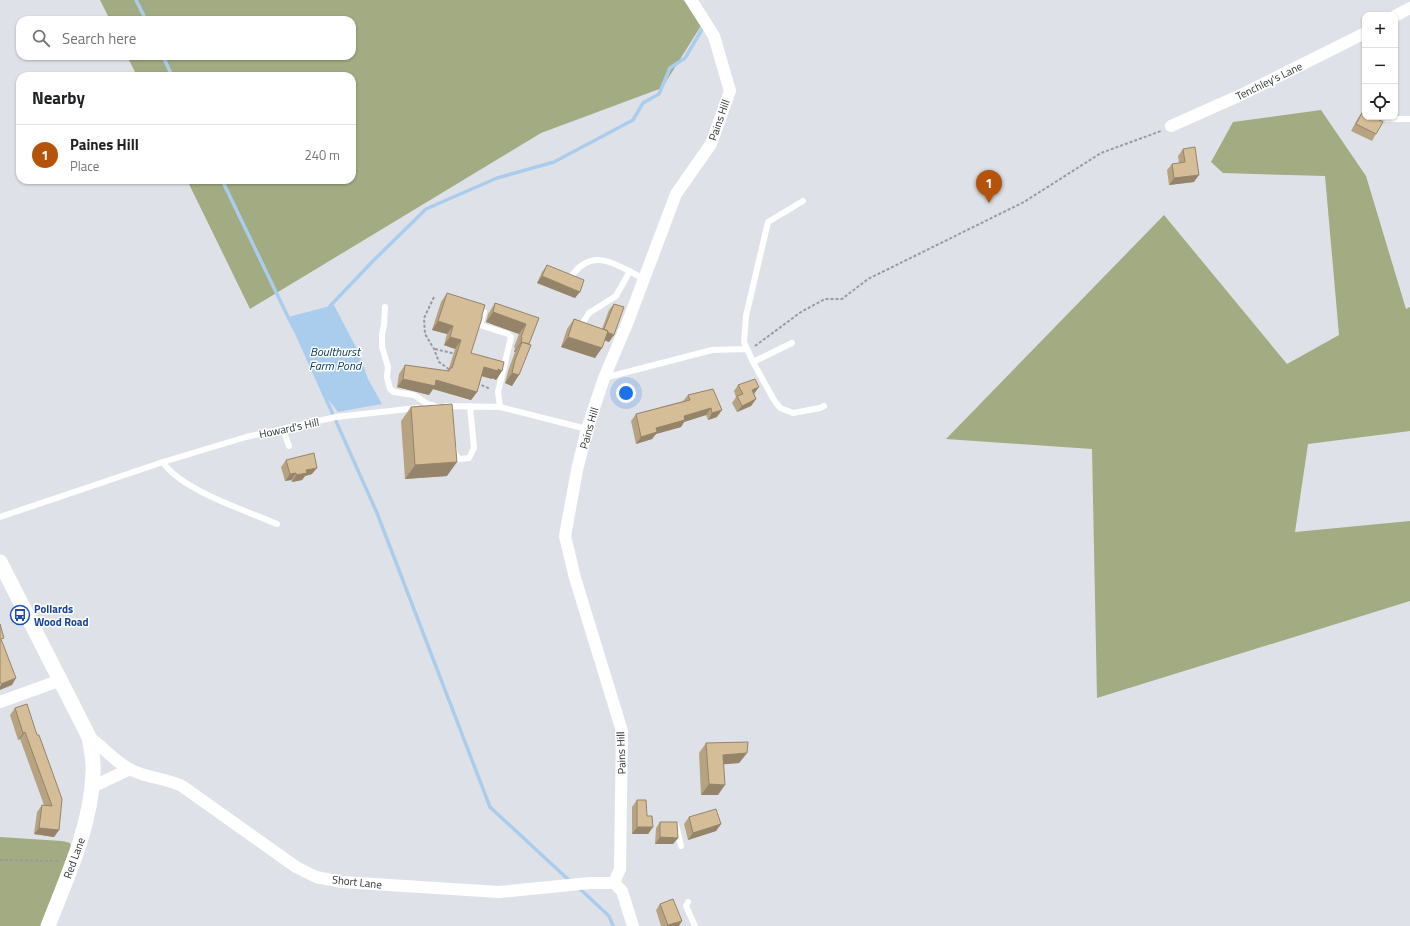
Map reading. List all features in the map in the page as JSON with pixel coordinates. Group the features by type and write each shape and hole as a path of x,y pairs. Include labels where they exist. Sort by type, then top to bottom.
{"street":[{"name":"Pains Hill","path":"614,883 620,869 622,731 575,578 565,536 577,470 587,429 604,378 627,324 676,194 711,144 730,91 714,36 691,0"},
{"path":"1398,14 1410,8"},
{"name":"Tenchley's Lane","path":"1171,126 1243,94 1362,34"},
{"path":"0,562 61,680 88,737 93,756 92,787 130,769"},
{"path":"0,702 61,680"},
{"name":"Short Lane","path":"88,737 130,769 145,775 171,781 182,786 296,867 316,877 342,882 372,885 499,892 590,883 614,883"},
{"name":"Red Lane","path":"48,926 73,862 88,811 92,787"},
{"path":"614,883 622,891 633,926"}],"lane":[{"path":"1398,119 1410,119"},
{"path":"803,201 768,222 746,316 744,342 753,362 780,408 793,413 824,406"},
{"path":"573,274 584,264 597,259 612,263 644,278"},
{"path":"584,321 589,312 616,296 630,271"},
{"path":"385,307 382,347 388,366 387,377 390,388 394,392 414,395 426,403 438,407"},
{"path":"484,312 480,325 508,334 511,337 498,392 500,407"},
{"path":"753,362 792,343"},
{"path":"604,378 712,350 746,349"},
{"path":"452,440 454,454 459,459 469,458 474,448 470,406"},
{"name":"Howard's Hill","path":"0,517 163,462 246,437 344,416 403,409 470,406 500,407 587,429"},
{"path":"283,430 289,446"},
{"path":"163,462 167,469 200,491 277,524"},
{"path":"676,825 681,846"},
{"path":"688,902 686,906 695,926"}],"path":[{"path":"746,349 757,345 802,312 825,299 842,299 868,279 1024,202 1101,153 1171,126"},
{"path":"434,297 424,318 425,334 434,349 439,362 446,369 453,372"},
{"path":"434,349 457,354"},
{"path":"473,380 498,392"},
{"path":"0,860 73,862"}],"green space":[{"path":"100,0 683,0 704,21 662,88 541,133 250,309 189,184 356,184 356,72 135,72 129,60 356,60 356,16 108,16"},
{"path":"1321,110 1366,176 1406,309 1410,307 1410,431 1308,444 1295,532 1410,521 1410,601 1097,698 1092,449 946,439 1164,215 1287,364 1339,335 1325,176 1223,173 1211,162 1233,122"},
{"path":"0,837 62,841 70,843 71,846 41,926 0,926"}],"water":[{"name":"Boulthurst Farm Pond","path":"334,305 358,351 368,379 382,404 338,412 324,394 288,317"}],"building":[{"path":"1362,113 1362,120 1379,120 1383,122 1376,134 1356,124"},
{"path":"1195,147 1199,175 1174,178 1172,164 1185,162 1183,149"},
{"path":"547,265 584,280 580,292 542,276"},
{"path":"447,293 485,305 471,353 504,362 502,371 484,367 477,392 436,380 435,386 403,379 405,365 449,371 450,368 452,368 461,340 450,337 453,326 438,321"},
{"path":"495,303 539,318 529,344 521,342 521,337 526,324 493,312"},
{"path":"614,304 624,307 614,335 604,329"},
{"path":"574,319 608,331 602,348 568,337"},
{"path":"522,342 531,345 519,375 512,373"},
{"path":"755,379 759,387 752,390 756,399 742,406 737,396 743,394 738,385"},
{"path":"713,389 722,410 712,413 711,408 684,416 685,420 656,428 657,432 641,437 636,414 690,400 688,395"},
{"path":"452,404 457,462 415,465 411,407"},
{"path":"314,453 317,468 306,470 307,473 296,475 296,473 290,474 286,460"},
{"path":"0,624 4,638 1,639 16,678 1,684 0,681"},
{"path":"27,704 37,735 39,735 62,799 59,830 39,828 42,805 52,806 25,732 23,733 15,708"},
{"path":"748,742 747,753 723,755 725,785 709,784 706,743"},
{"path":"637,800 646,800 647,816 652,816 653,827 637,827"},
{"path":"716,809 721,824 693,833 689,817"},
{"path":"660,822 677,822 678,838 660,837"},
{"path":"673,899 682,921 668,925 660,904"}],"waterway":[{"path":"136,0 144,16"},
{"path":"330,306 426,209 497,178 554,162 633,120 643,103 659,94 670,68 685,58 704,26"},
{"path":"165,60 170,72"},
{"path":"224,184 297,334 377,513 490,807 571,882"},
{"path":"578,887 609,916 613,926"}],"place":[{"name":"Paines Hill","path":"989,203"},
{"name":"Pollards Wood Road","path":"20,615"}]}
